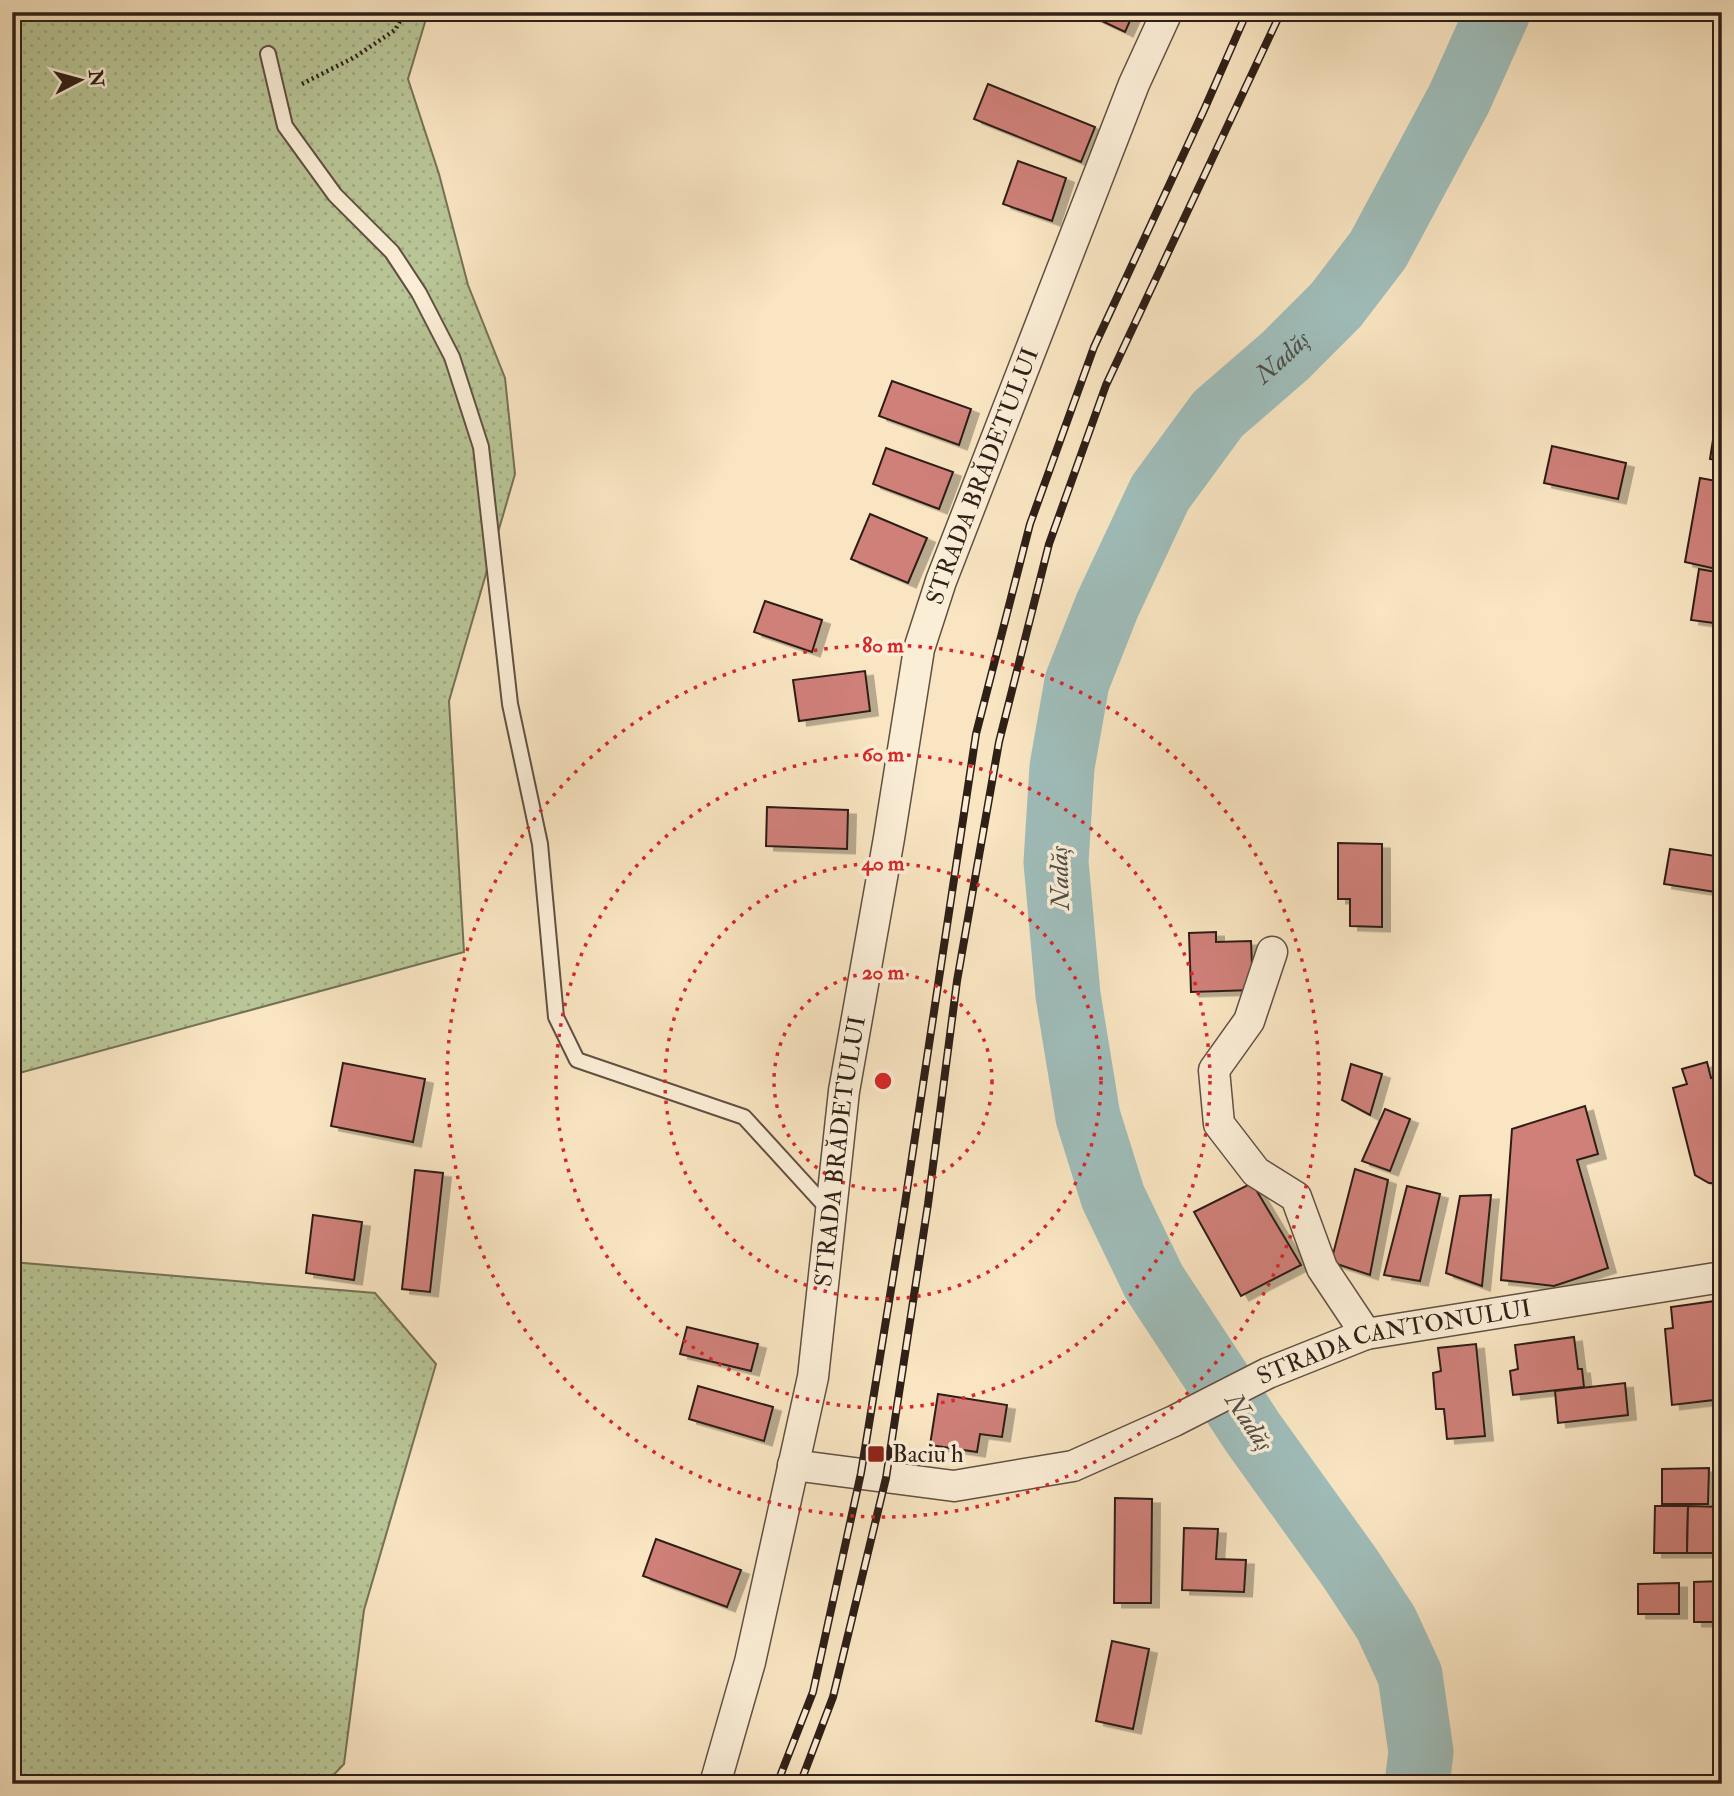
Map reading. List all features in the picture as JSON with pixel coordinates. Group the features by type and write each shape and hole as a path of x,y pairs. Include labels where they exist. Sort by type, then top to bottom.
{"street":[{"name":"STRADA BRĂDETULUI","path":"715,1784 750,1662 813,1377 844,1091 919,649 941,581 1134,84 1167,12"},
{"path":"1272,951 1249,1021 1214,1070 1219,1124 1255,1172 1297,1197 1322,1268 1366,1334"},
{"name":"STRADA CANTONULUI","path":"793,1465 954,1486 1073,1466 1174,1421 1268,1373 1366,1334 1722,1277"}],"lane":[{"path":"268,54 285,126 335,195 392,252 419,293 452,357 481,447 510,704 540,844 556,1017 578,1060 744,1117 830,1210"}],"path":[{"path":"278,96 355,57 396,30 405,12"}],"green space":[{"path":"12,12 428,12 408,79 439,174 468,285 505,378 515,474 449,701 464,952 12,1075"},
{"path":"12,1262 375,1293 436,1364 364,1610 344,1764 325,1784 12,1784"}],"building":[{"path":"1083,12 1134,12 1125,32"},
{"path":"988,84 1095,127 1081,162 974,119"},
{"path":"1018,161 1066,178 1052,221 1003,204"},
{"path":"892,381 971,409 959,445 879,416"},
{"path":"1717,415 1722,416 1722,461 1710,459"},
{"path":"1552,446 1626,463 1618,499 1544,483"},
{"path":"886,448 953,472 939,509 873,484"},
{"path":"1700,478 1722,482 1721,570 1685,562"},
{"path":"870,514 927,538 908,583 851,559"},
{"path":"1699,569 1722,573 1722,624 1691,620"},
{"path":"765,601 822,620 812,652 754,632"},
{"path":"865,671 870,711 799,721 793,680"},
{"path":"1722,697 1722,725 1717,724"},
{"path":"767,807 848,810 847,849 766,846"},
{"path":"1338,843 1382,844 1382,927 1350,926 1350,899 1338,899"},
{"path":"1670,849 1722,857 1722,893 1664,884"},
{"path":"1216,932 1216,942 1251,941 1253,990 1191,992 1189,933"},
{"path":"1707,1062 1711,1078 1722,1076 1722,1183 1709,1183 1695,1175 1673,1088 1687,1084 1682,1069"},
{"path":"343,1063 425,1079 413,1142 331,1126"},
{"path":"1351,1064 1382,1074 1370,1115 1342,1100"},
{"path":"1585,1106 1598,1154 1577,1160 1608,1268 1554,1286 1501,1280 1512,1129"},
{"path":"1385,1109 1410,1119 1390,1171 1362,1161"},
{"path":"1355,1169 1388,1180 1370,1275 1331,1262"},
{"path":"415,1170 443,1173 430,1292 402,1289"},
{"path":"1252,1183 1301,1265 1241,1296 1194,1212"},
{"path":"1407,1186 1440,1194 1420,1281 1384,1275"},
{"path":"1491,1195 1482,1286 1446,1273 1460,1196"},
{"path":"313,1215 362,1222 354,1280 306,1273"},
{"path":"1715,1301 1722,1399 1672,1405 1665,1329 1673,1328 1671,1307"},
{"path":"687,1327 758,1344 751,1371 680,1354"},
{"path":"1574,1337 1578,1369 1582,1369 1584,1387 1513,1395 1510,1371 1518,1369 1515,1345"},
{"path":"1476,1344 1485,1436 1447,1439 1444,1409 1436,1409 1433,1373 1441,1371 1438,1348"},
{"path":"1625,1383 1628,1415 1558,1423 1555,1391"},
{"path":"698,1386 773,1407 764,1441 689,1419"},
{"path":"938,1394 1007,1405 1002,1437 980,1434 977,1452 930,1445"},
{"path":"1709,1468 1708,1504 1662,1504 1662,1469"},
{"path":"1115,1498 1152,1499 1151,1603 1114,1603"},
{"path":"1655,1506 1688,1506 1687,1553 1654,1553"},
{"path":"1688,1506 1722,1507 1722,1553 1687,1553"},
{"path":"1184,1528 1218,1529 1216,1559 1246,1560 1244,1592 1182,1590"},
{"path":"656,1539 741,1570 727,1607 643,1576"},
{"path":"1722,1581 1722,1622 1694,1622 1694,1582"},
{"path":"1679,1583 1679,1614 1638,1614 1638,1584"},
{"path":"1112,1641 1149,1649 1133,1729 1096,1721"}],"waterway":[{"name":"Nadăș","path":"1417,1784 1421,1752 1410,1675 1386,1623 1253,1433 1154,1282 1113,1197 1088,1117 1068,995 1056,862 1062,767 1077,682 1107,606 1160,493 1218,414 1285,356 1336,305 1378,250 1459,99 1498,12"}],"railway":[{"path":"777,1784 813,1692 861,1473 976,734 1030,524 1094,347 1247,12"},
{"path":"800,1784 833,1697 886,1478 928,1204 957,981 999,742 1049,544 1106,385 1281,12"}],"place":[{"name":"Baciu h","path":"876,1454"}]}
